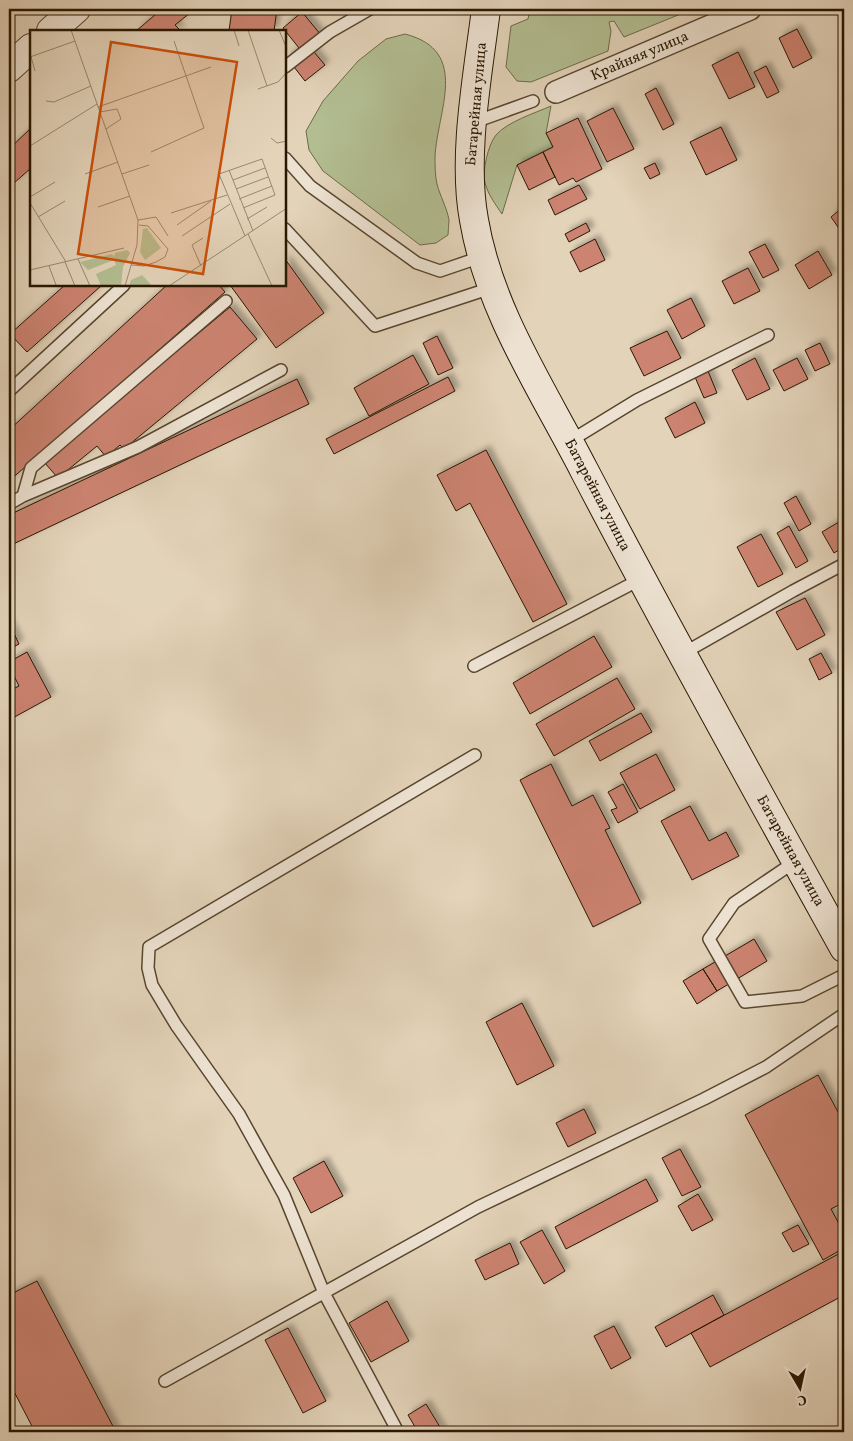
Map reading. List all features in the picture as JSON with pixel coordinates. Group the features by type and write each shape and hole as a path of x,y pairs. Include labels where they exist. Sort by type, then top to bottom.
{"main road":[{"path":"51,30 76,9"},
{"name":"Батарейная улица","path":"486,9 472,123 470,176 472,209 481,257 491,288 525,359 641,578 844,948"}],"street":[{"name":"Крайняя улица","path":"556,92 750,9"}],"lane":[{"path":"286,66 330,32 370,9"},
{"path":"472,123 533,101"},
{"path":"286,159 310,186 417,263 440,271 481,257"},
{"path":"286,230 375,326 491,288"},
{"path":"9,391 123,286"},
{"path":"23,496 31,468 226,301"},
{"path":"570,441 637,400 768,335"},
{"path":"9,504 23,496 138,447 281,370"},
{"path":"682,654 844,564"},
{"path":"474,666 641,578"},
{"path":"398,1432 324,1293 279,1187 239,1114 176,1025 152,985 148,968 149,947 475,755"},
{"path":"796,861 734,903 709,939 745,1002 802,996 844,975"},
{"path":"165,1382 478,1207 704,1100 766,1067 844,1014"}],"green space":[{"path":"530,9 693,9 624,37 614,21 609,22 611,31 608,51 531,82 517,81 506,67 511,26 528,19"},
{"path":"405,34 425,42 438,54 444,68 446,85 437,139 435,174 449,220 448,235 436,243 420,245 323,171 309,150 306,131 323,101 358,61 386,39"},
{"path":"551,106 546,133 553,147 517,165 502,214 490,195 484,178 490,145 496,135 507,126"}],"building":[{"path":"162,9 195,9 175,25 180,30 137,30"},
{"path":"232,9 277,9 274,30 229,30"},
{"path":"302,12 321,35 308,45 325,65 305,81 287,58 299,48 283,28"},
{"path":"797,29 812,58 793,68 779,38"},
{"path":"738,52 755,87 729,99 712,65"},
{"path":"766,66 779,92 767,98 754,72"},
{"path":"656,88 674,124 663,130 645,94"},
{"path":"613,108 634,149 607,162 587,121"},
{"path":"578,118 602,169 576,182 573,178 559,185 543,152 553,147 546,133"},
{"path":"721,127 737,160 706,175 690,142"},
{"path":"30,129 30,169 14,183 9,176 9,149"},
{"path":"543,152 555,177 529,190 517,165"},
{"path":"655,163 660,174 650,179 644,168"},
{"path":"579,185 587,199 555,215 548,200"},
{"path":"844,206 844,227 840,230 831,217"},
{"path":"586,223 590,231 569,242 565,234"},
{"path":"595,239 605,260 580,272 570,252"},
{"path":"765,244 779,270 763,278 749,252"},
{"path":"818,251 832,275 809,289 795,265"},
{"path":"286,260 324,313 276,348 231,286 286,286"},
{"path":"748,268 760,291 734,304 722,281"},
{"path":"64,286 101,286 27,352 10,334"},
{"path":"166,286 220,286 225,292 9,481 9,430"},
{"path":"691,298 705,326 682,339 667,310"},
{"path":"230,307 257,339 124,449 120,445 106,457 97,446 58,478 44,462"},
{"path":"667,331 681,358 644,376 630,348"},
{"path":"437,336 453,368 438,375 423,343"},
{"path":"820,343 830,364 815,371 805,350"},
{"path":"413,355 429,384 369,416 354,388"},
{"path":"755,358 770,389 747,400 732,370"},
{"path":"797,358 808,379 784,391 773,370"},
{"path":"708,371 717,393 704,398 695,377"},
{"path":"448,377 455,391 334,454 326,439"},
{"path":"297,379 309,404 9,546 9,515"},
{"path":"695,402 705,423 675,438 665,418"},
{"path":"486,450 567,604 533,622 470,503 456,511 437,475"},
{"path":"796,496 811,524 799,531 784,503"},
{"path":"844,519 844,547 834,553 822,532"},
{"path":"789,526 808,561 796,568 777,533"},
{"path":"761,534 783,574 758,587 737,547"},
{"path":"805,598 825,635 797,650 776,612"},
{"path":"9,623 19,644 9,649"},
{"path":"594,636 612,667 530,714 513,683"},
{"path":"27,652 51,697 9,720 9,691 19,686 9,666 9,662"},
{"path":"821,653 832,673 819,680 809,659"},
{"path":"617,678 635,709 554,756 536,724"},
{"path":"641,713 652,732 600,761 589,741"},
{"path":"656,754 675,790 640,809 620,773"},
{"path":"551,764 572,806 593,795 610,828 605,830 641,903 593,927 520,780"},
{"path":"623,784 638,812 618,823 611,810 617,808 608,792"},
{"path":"690,806 709,841 726,832 739,856 692,880 661,821"},
{"path":"754,939 767,961 717,991 703,969"},
{"path":"703,969 717,991 697,1004 683,981"},
{"path":"522,1003 554,1066 517,1085 486,1022"},
{"path":"818,1075 844,1123 844,1202 831,1209 844,1233 844,1248 823,1260 745,1115"},
{"path":"584,1109 596,1133 568,1147 556,1123"},
{"path":"680,1149 701,1187 682,1196 662,1158"},
{"path":"324,1161 343,1196 311,1213 293,1178"},
{"path":"646,1179 658,1201 566,1249 555,1227"},
{"path":"698,1194 713,1220 692,1231 678,1206"},
{"path":"798,1225 809,1244 793,1252 782,1233"},
{"path":"542,1230 565,1271 544,1284 520,1242"},
{"path":"510,1243 519,1264 485,1280 475,1260"},
{"path":"844,1251 844,1295 710,1367 691,1333"},
{"path":"37,1281 116,1432 35,1432 9,1382 9,1295"},
{"path":"713,1295 724,1315 666,1347 655,1327"},
{"path":"387,1301 409,1341 371,1362 349,1323"},
{"path":"614,1326 631,1358 611,1369 594,1336"},
{"path":"288,1328 326,1401 303,1413 265,1340"},
{"path":"426,1404 443,1432 418,1432 408,1415"}]}
